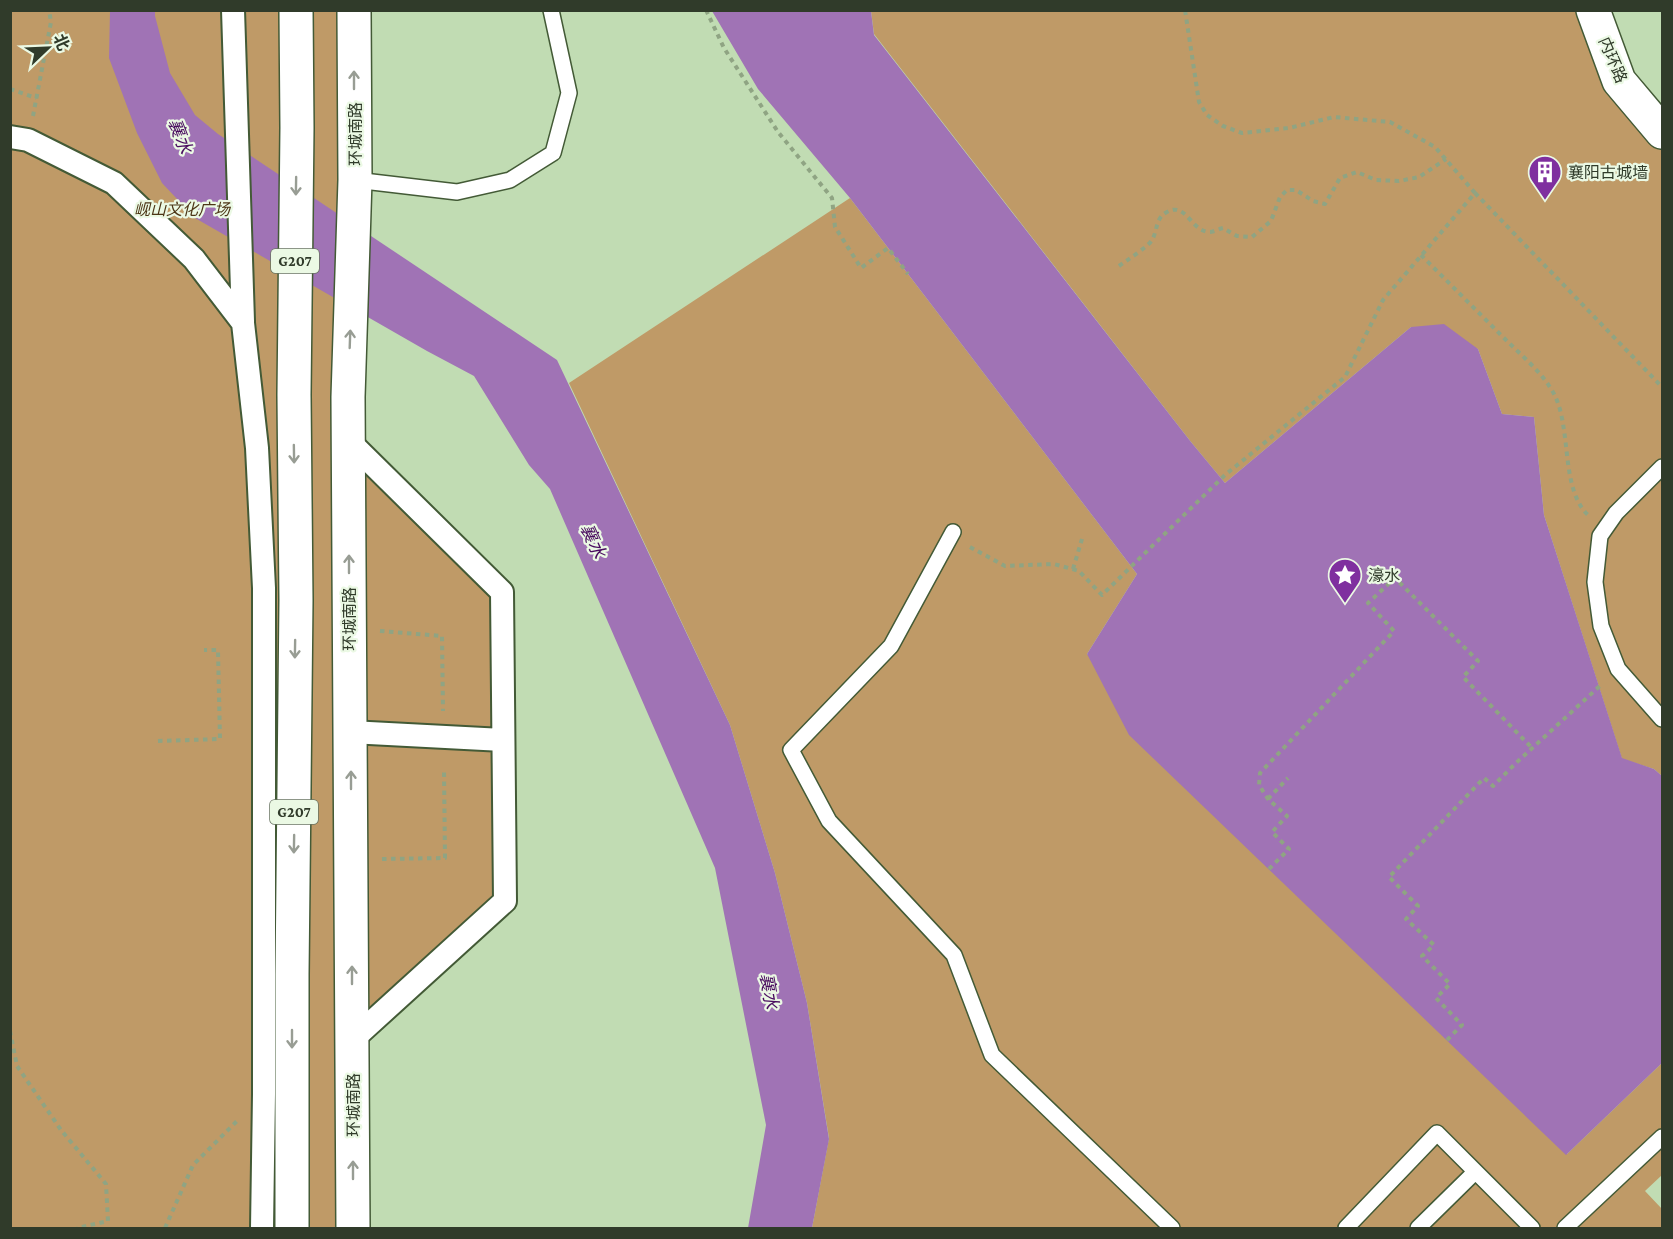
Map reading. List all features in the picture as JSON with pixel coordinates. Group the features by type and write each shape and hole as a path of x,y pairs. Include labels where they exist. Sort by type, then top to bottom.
{"main road":[{"name":"G207","path":"292,1228 296,612 294,395 296,10"},
{"name":"环城南路","path":"353,1228 348,397 355,180 354,10"},
{"name":"内环路","path":"1593,10 1619,81 1662,132"}],"street":[{"path":"233,10 243,322 257,448 264,588 262,1228"},
{"path":"19,139 114,183 194,259 243,322"},
{"path":"348,440 502,592 504,740 505,901 352,1040"},
{"path":"350,732 504,740"}],"lane":[{"path":"355,180 457,192 510,180 553,153 568,93 551,10"},
{"path":"1662,467 1616,513 1600,536 1594,582 1601,626 1618,669 1662,719"},
{"path":"953,532 891,646 791,750 829,821 954,955 992,1055 1172,1228"},
{"path":"1346,1228 1437,1133 1532,1228"},
{"path":"1565,1228 1662,1137"},
{"path":"1418,1228 1475,1172"}],"path":[{"path":"19,139 36,98 51,22 49,10"},
{"path":"706,10 724,48 778,132 832,198 835,227 861,268 888,248 908,274"},
{"path":"1185,10 1199,102 1207,116 1223,126 1242,133 1289,128 1334,117 1390,122 1435,147 1475,193 1662,387"},
{"path":"10,89 36,98"},
{"path":"1119,266 1152,241 1158,220 1167,212 1175,210 1184,212 1196,228 1209,232 1223,228 1237,236 1252,237 1271,221 1280,197 1287,190 1296,190 1312,201 1325,204 1340,178 1357,172 1376,180 1399,181 1419,177 1446,159"},
{"path":"953,532 965,544 1005,566 1054,564 1079,571 1102,595 1225,475 1346,377 1383,300 1475,193"},
{"path":"1421,255 1538,372 1554,394 1561,418 1572,484 1578,501 1581,509 1604,531"},
{"path":"1073,569 1082,539"},
{"path":"1269,870 1289,849 1272,832 1287,816 1268,799 1259,785 1260,773 1394,632 1368,603 1395,578 1478,661 1463,677 1532,748"},
{"path":"350,628 441,636 443,711"},
{"path":"158,741 220,740 218,650 204,650"},
{"path":"1447,1040 1462,1025 1436,998 1450,984 1422,956 1434,945 1406,919 1418,906 1389,877 1485,778 1493,786 1618,669"},
{"path":"351,859 445,858 444,771"},
{"path":"1268,799 1288,778"},
{"path":"10,1031 17,1066 61,1130 106,1184 108,1221 77,1228"},
{"path":"165,1228 193,1165 264,1094"}],"green space":[{"name":"岘山文化广场","path":"11,11 354,11 348,440 502,592 505,901 352,1040 353,1228 11,1228"},
{"path":"871,11 1593,11 1662,127 1662,776 1654,769 1622,759 1544,515 1534,417 1502,414 1478,349 1411,327 1225,483 874,34"},
{"path":"850,198 1137,574 1087,654 1567,1154 1662,1063 1662,1175 1645,1191 1662,1209 1662,1228 812,1228 829,1138 807,1003 775,873 730,725 569,383"}],"water":[{"name":"襄水","path":"110,11 155,11 170,73 195,115 218,134 557,360 730,725 775,873 807,1003 829,1139 812,1228 748,1228 766,1125 715,868 550,489 529,465 474,376 195,218 162,183 137,133 109,58"},
{"name":"濠水","path":"712,11 871,11 874,35 1225,483 1411,327 1444,324 1478,349 1502,414 1534,417 1544,515 1622,758 1654,769 1662,776 1662,1063 1566,1155 1129,735 1087,654 1137,574 850,198 758,89"}],"place":[{"name":"襄阳古城墙","path":"1545,201"},
{"name":"濠水","path":"1345,604"}]}
